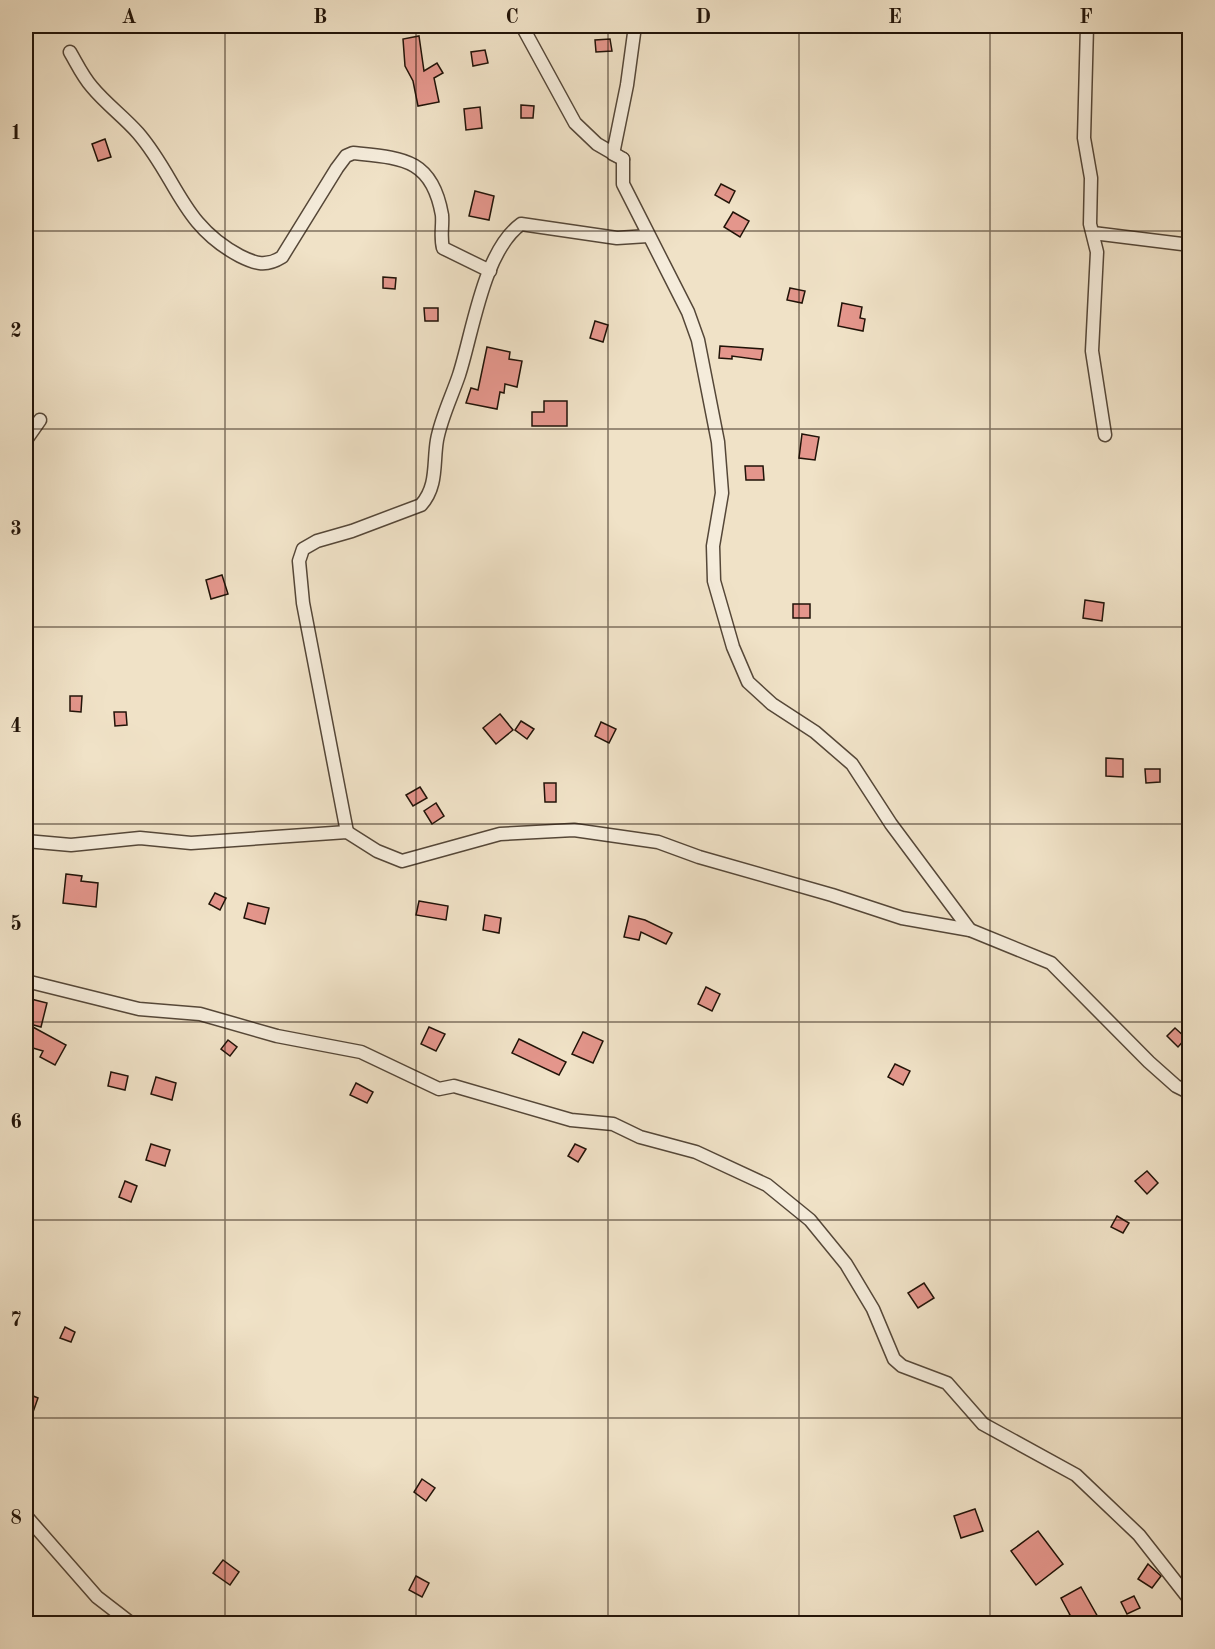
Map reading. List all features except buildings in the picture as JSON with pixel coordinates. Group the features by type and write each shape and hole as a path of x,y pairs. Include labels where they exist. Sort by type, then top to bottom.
{"street":[{"path":"522,26 575,123 597,144 623,159"},
{"path":"623,159 614,154 627,85 634,26"},
{"path":"1087,26 1084,138 1091,178 1090,224 1097,252 1092,351 1105,435"},
{"path":"70,52 91,86 139,134 199,226 225,248 243,258 261,265 272,264 282,257 337,168 346,156 353,153 413,162 422,170 434,188 442,216 443,248 490,271"},
{"path":"623,159 623,184 688,312 698,340 718,441 722,493 713,546 714,581 733,647 748,682 772,704 815,732 852,764 891,824 970,930"},
{"path":"347,832 303,603 299,561 303,549 317,541 421,505 428,496 434,482 437,439 490,271 513,230 521,224 617,238 648,236"},
{"path":"1093,233 1190,245"},
{"path":"26,440 40,420"},
{"path":"26,841 71,845 140,838 191,843 347,832 377,851 402,861 500,834 574,830 658,842 699,857 832,895 902,918 970,930 1051,963 1149,1062 1176,1086 1190,1093"},
{"path":"26,981 139,1009 200,1014 277,1036 361,1052 439,1089 454,1086 571,1120 613,1124 640,1137 696,1152 767,1185 810,1221 846,1264 873,1310 894,1359 902,1366 947,1383 983,1424 1076,1475 1139,1535 1190,1600"},
{"path":"26,1516 97,1597 132,1623"}]}
